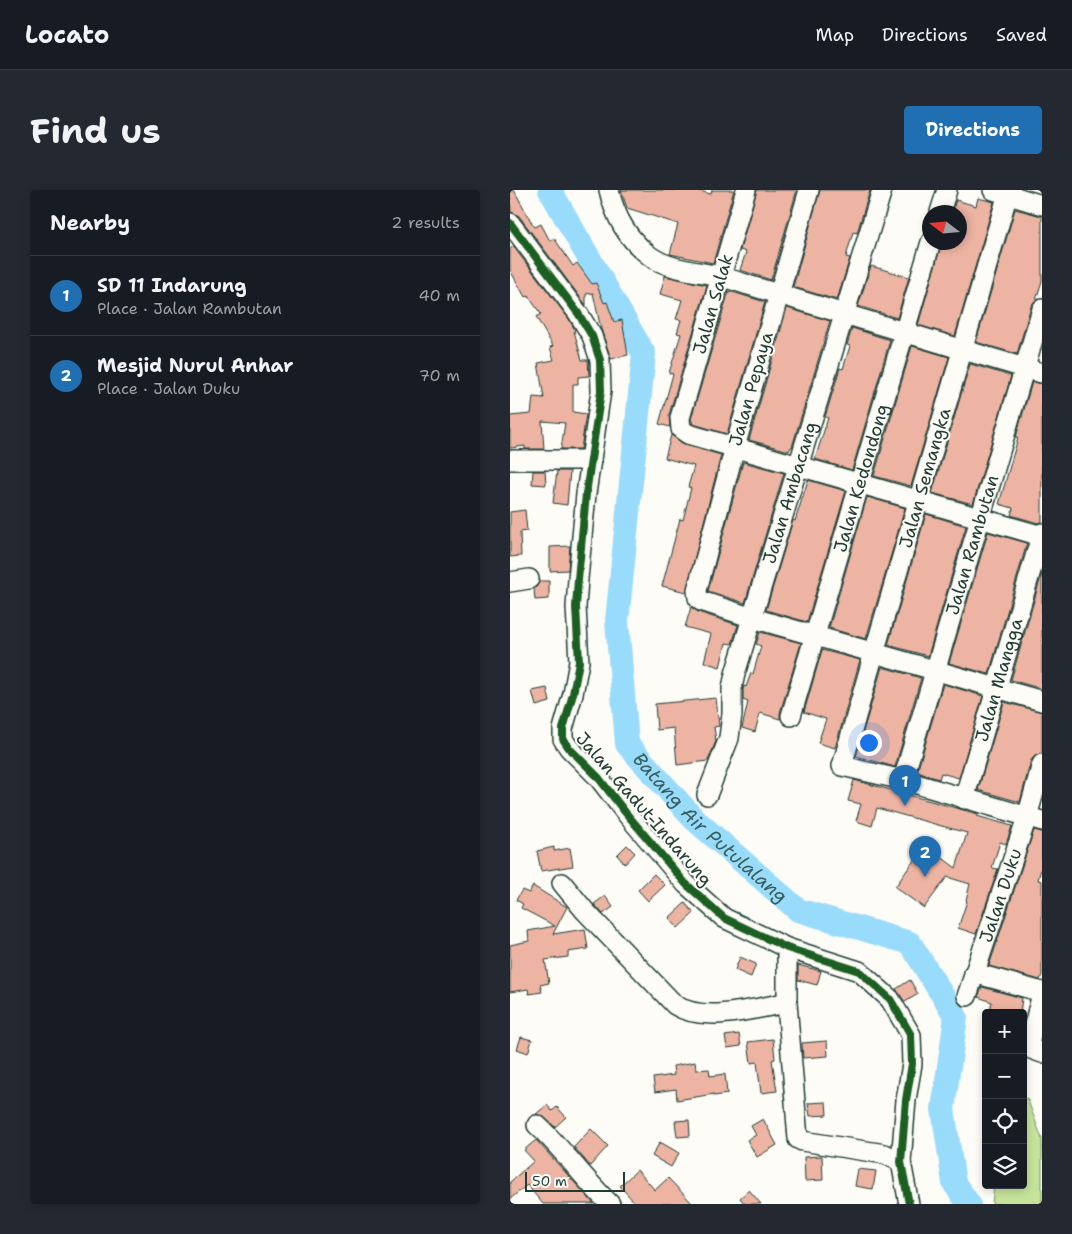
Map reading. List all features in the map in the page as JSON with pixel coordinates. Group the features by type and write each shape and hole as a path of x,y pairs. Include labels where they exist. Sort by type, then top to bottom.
{"street":[{"path":"609,190 613,209 630,238 651,256 670,265 721,277 1033,370"},
{"name":"Jalan Salak","path":"735,447 688,434 681,429 680,418 746,190"},
{"name":"Jalan Pepaya","path":"753,618 701,601 698,598 697,590 735,447 810,190"},
{"name":"Jalan Ambacang","path":"707,795 729,738 732,714 732,688 882,190"},
{"path":"942,205 947,190"},
{"path":"1003,192 1042,204"},
{"name":"Jalan Semangka","path":"903,780 842,766 963,350 1003,192"},
{"name":"Jalan Gadut-Indarung","path":"510,223 578,313 592,336 597,349 600,368 601,391 586,494 576,607 579,662 573,694 563,729 563,740 598,777 686,884 724,918 788,948 859,971 890,999 911,1035 912,1064 906,1100 901,1162 909,1204"},
{"name":"Jalan Kedondong","path":"791,716 929,250"},
{"name":"Jalan Rambutan","path":"903,780 980,518 1033,370 1042,309"},
{"path":"735,447 980,518 1042,534"},
{"path":"510,460 591,460"},
{"name":"Jalan Mangga","path":"964,799 1042,534"},
{"path":"510,582 529,579"},
{"path":"753,618 1042,701"},
{"name":"Jalan Duku","path":"967,996 974,973 1035,820 1042,764"},
{"path":"903,780 1035,820"},
{"path":"562,883 591,918 675,1005 685,1011 697,1014 723,1014 786,1002"},
{"path":"788,948 786,1002 798,1139 885,1154 901,1162"},
{"path":"974,973 1042,993 1029,1044 1030,1049 1042,1053"},
{"path":"537,1125 610,1204"}],"green space":[{"path":"1027,1098 1042,1139 1042,1204 992,1204 994,1189 1027,1189"}],"building":[{"path":"510,190 514,190 533,225 535,227 541,224 550,241 554,238 573,266 577,263 592,284 596,283 604,303 607,302 614,322 622,320 628,355 611,359 601,329 593,293 586,294 586,305 519,216 511,212"},
{"path":"621,190 696,190 711,194 712,190 734,190 713,263 670,254 678,224 627,208"},
{"path":"757,190 797,190 771,280 740,270 746,252 740,250"},
{"path":"820,190 870,190 857,233 853,232 846,257 850,258 837,300 793,287"},
{"path":"978,198 994,202 955,336 918,325 940,250 967,250 967,205 954,205 956,200 976,206"},
{"path":"1015,209 1042,216 1042,281 1036,300 1031,306 1017,354 976,342"},
{"path":"513,246 569,319 575,330 582,360 588,360 589,376 578,377 578,384 573,384 573,412 586,414 581,449 561,449 565,423 542,421 544,449 525,449 525,446 510,448 510,416 531,414 533,397 544,398 538,363 554,360 550,347 553,346 536,317 541,314 528,296 525,297 510,270 510,249"},
{"path":"871,266 909,277 897,318 858,306"},
{"path":"665,276 707,285 669,415 670,427 659,424 673,374 669,373 681,334 677,333 681,320 676,319 682,300 660,294"},
{"path":"729,291 765,302 727,434 693,424 691,419"},
{"path":"787,308 830,321 792,447 789,451 749,440"},
{"path":"852,328 890,340 852,470 815,459 828,418 825,417 840,368 843,369 850,346 847,345"},
{"path":"912,346 949,357 911,486 874,476"},
{"path":"970,364 1011,376 973,504 932,493"},
{"path":"1032,382 1042,384 1042,522 1038,523 1011,515 1013,508 999,504"},
{"path":"671,435 685,445 721,455 686,592 662,586 680,519 683,520 691,488 688,487 694,466 665,458"},
{"path":"743,462 784,473 745,603 708,591"},
{"path":"533,471 545,471 546,485 532,484"},
{"path":"557,471 570,471 567,505 553,503"},
{"path":"808,480 846,491 807,622 766,610 793,520 795,521"},
{"path":"867,497 905,508 866,639 829,628"},
{"path":"525,510 527,531 520,532 521,556 510,557 510,512"},
{"path":"926,514 966,526 928,656 888,645"},
{"path":"988,532 1027,543 989,674 949,663"},
{"path":"570,546 568,570 550,571 550,547"},
{"path":"1042,573 1042,689 1011,680"},
{"path":"540,581 549,581 549,599 535,600 534,589"},
{"path":"691,607 698,612 738,625 732,644 726,643 720,667 704,662 711,634 685,627"},
{"path":"760,632 801,643 780,713 780,719 760,713 755,732 742,728 748,702 743,700 743,689 744,686 746,687 751,673 753,674 761,646 756,644"},
{"path":"822,650 860,660 835,748 818,743 826,719 804,712"},
{"path":"882,667 921,678 895,767 856,756"},
{"path":"943,684 983,696 959,778 941,773 939,779 917,772"},
{"path":"547,688 550,702 536,706 532,691"},
{"path":"716,698 719,726 714,727 716,741 708,761 677,765 674,728 657,730 655,704"},
{"path":"1004,702 1042,712 1042,753 1031,760 1020,802 978,790"},
{"path":"854,780 978,814 977,816 1012,826 1006,844 1000,842 992,868 998,869 976,934 958,928 967,901 970,884 947,877 924,908 895,887 925,845 956,868 967,833 877,808 872,826 856,821 861,804 848,801"},
{"path":"1034,830 1042,832 1042,865 1038,880 1042,881 1042,975 1040,980 989,966"},
{"path":"627,845 635,853 625,864 617,855"},
{"path":"554,847 554,851 570,848 573,866 541,871 537,851"},
{"path":"654,874 665,885 648,901 638,890"},
{"path":"533,886 567,907 553,934 585,929 588,949 568,952 568,957 545,960 549,983 540,985 542,992 529,994 528,989 510,992 510,945 529,941 528,931 555,926 521,908 523,904 516,900 522,890 529,893"},
{"path":"605,896 613,907 603,914 594,904"},
{"path":"685,903 694,913 678,928 669,918"},
{"path":"740,957 756,964 751,977 735,970"},
{"path":"798,965 821,971 817,985 798,980"},
{"path":"910,980 918,994 905,1002 896,989"},
{"path":"982,987 1022,998 1021,1009 990,1009 992,1002 978,997"},
{"path":"739,1034 741,1046 727,1048 725,1036"},
{"path":"521,1037 532,1040 528,1053 517,1049"},
{"path":"773,1039 775,1059 772,1060 777,1091 761,1093 757,1062 751,1063 748,1042"},
{"path":"827,1041 828,1056 803,1058 802,1043"},
{"path":"695,1062 696,1070 709,1069 710,1076 725,1074 727,1094 714,1096 714,1094 677,1100 676,1089 655,1092 653,1078 674,1075 673,1066"},
{"path":"826,1102 827,1115 810,1116 808,1103"},
{"path":"547,1105 552,1111 557,1107 566,1117 555,1127 544,1117 536,1114"},
{"path":"763,1119 777,1145 757,1157 747,1140 756,1135 751,1126"},
{"path":"689,1120 690,1136 677,1137 675,1121"},
{"path":"591,1129 608,1146 590,1166 574,1147"},
{"path":"536,1140 594,1204 543,1204 527,1185 510,1199 510,1182 534,1161 524,1150"},
{"path":"660,1142 679,1153 671,1167 652,1156"},
{"path":"822,1156 823,1180 805,1181 804,1157"},
{"path":"858,1169 876,1171 873,1189 855,1186"},
{"path":"637,1170 655,1190 668,1178 693,1204 636,1204 620,1186"},
{"path":"749,1190 761,1204 745,1204 740,1198"}],"waterway":[{"name":"Batang Air Putulalang","path":"550,190 644,354 617,621 627,744 694,819 798,910 910,943 956,1017 943,1109 954,1183 969,1204"}],"cycle path":[{"path":"510,223 578,313 592,336 600,360 601,391 586,494 576,607 579,662 573,694 563,729 563,739 569,748 598,777 686,884 724,918 787,948 859,971 890,999 911,1035 912,1064 906,1100 901,1162 909,1204"}],"place":[{"name":"SD 11 Indarung","path":"905,806"},
{"name":"Mesjid Nurul Anhar","path":"925,877"}]}
